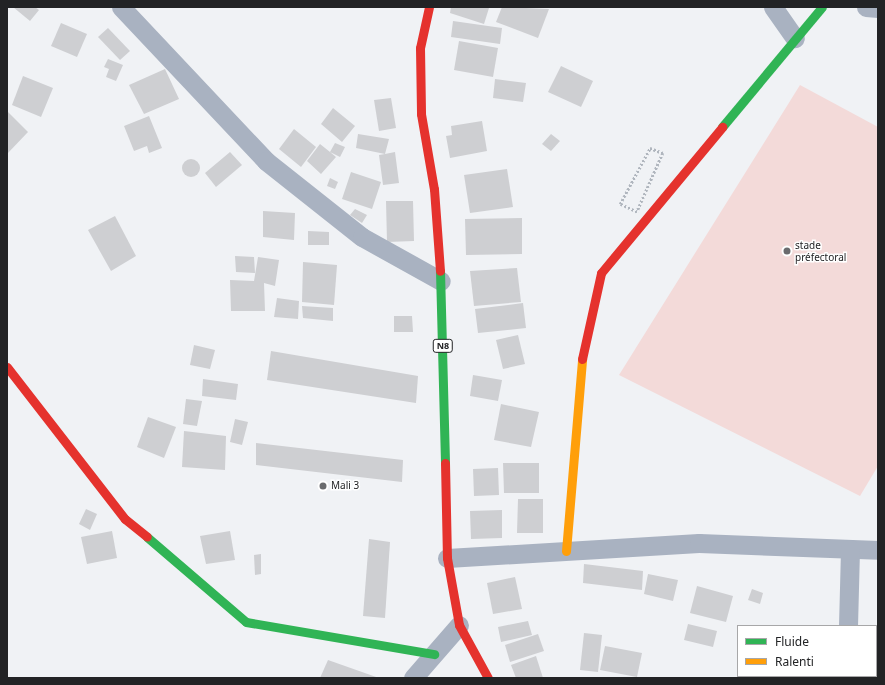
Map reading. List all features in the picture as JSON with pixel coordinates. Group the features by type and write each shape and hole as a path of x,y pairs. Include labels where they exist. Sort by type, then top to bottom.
{"street":[{"path":"121,7 266,161 362,236 442,281"},
{"name":"N8","path":"429,7 420,48 421,114 434,189 442,281 447,558 459,625 488,678"},
{"path":"773,7 795,38"},
{"path":"566,551 583,350 601,273 822,7"},
{"path":"866,7 878,8"},
{"path":"7,366 126,518 246,622 434,654"},
{"path":"447,558 699,543 878,550"},
{"path":"848,625 850,549"},
{"path":"413,678 459,625"}],"path":[{"path":"620,204 650,148 663,153"}],"shaded area":[{"name":"stade préfectoral","path":"800,85 878,127 878,466 860,496 619,375"}],"building":[{"path":"13,7 35,7 39,10 30,21"},
{"path":"451,7 489,8 484,24 450,13"},
{"path":"502,7 549,9 538,38 496,22"},
{"path":"453,21 502,28 500,44 451,37"},
{"path":"61,23 87,34 77,57 51,46"},
{"path":"108,28 130,51 120,60 98,37"},
{"path":"459,41 498,48 493,77 454,70"},
{"path":"108,59 123,65 116,81 106,77 109,69 104,67"},
{"path":"561,66 593,81 581,107 548,92"},
{"path":"165,69 179,99 144,114 129,85"},
{"path":"23,76 53,88 41,117 12,105"},
{"path":"495,79 526,83 523,102 493,98"},
{"path":"391,98 396,128 379,131 374,100"},
{"path":"333,108 355,126 342,142 321,124"},
{"path":"7,111 28,132 7,154"},
{"path":"149,116 162,148 149,153 147,146 134,151 124,126"},
{"path":"482,121 487,151 450,158 446,136 452,135 451,126"},
{"path":"294,129 316,147 301,167 279,149"},
{"path":"358,134 389,139 385,154 356,148"},
{"path":"551,134 560,141 551,151 542,144"},
{"path":"335,143 345,147 340,157 330,152"},
{"path":"320,144 336,157 321,174 307,161"},
{"path":"230,152 242,165 216,187 205,173"},
{"path":"395,152 399,183 383,185 379,155"},
{"path":"191,159 197,162 200,168 197,174 191,177 185,174 182,168 185,162"},
{"path":"507,169 513,207 470,213 464,175"},
{"path":"351,172 381,182 372,209 342,199"},
{"path":"330,178 338,182 335,189 327,186"},
{"path":"386,201 413,201 414,241 387,242"},
{"path":"355,209 367,215 362,223 350,215"},
{"path":"263,211 295,213 294,240 263,237"},
{"path":"115,216 136,256 111,271 88,230"},
{"path":"522,218 522,254 466,255 465,219"},
{"path":"308,231 329,232 329,245 308,245"},
{"path":"235,256 254,257 255,273 236,272"},
{"path":"258,257 279,260 275,286 264,283 265,311 231,311 230,280 254,281"},
{"path":"303,262 337,265 334,305 302,302"},
{"path":"517,268 521,302 474,306 470,271"},
{"path":"277,298 299,301 298,319 274,317"},
{"path":"523,303 526,328 478,333 475,309"},
{"path":"302,306 333,308 333,321 303,318"},
{"path":"394,316 412,316 413,332 394,332"},
{"path":"518,335 525,364 503,369 496,340"},
{"path":"194,345 215,350 210,369 190,365"},
{"path":"271,351 418,376 416,403 267,380"},
{"path":"473,375 502,380 498,401 470,396"},
{"path":"203,379 238,384 236,400 202,396"},
{"path":"186,399 202,401 197,426 183,424"},
{"path":"501,404 539,412 531,447 494,440"},
{"path":"148,417 176,427 164,458 137,447"},
{"path":"235,419 248,422 242,445 230,442"},
{"path":"184,431 226,436 225,470 182,467"},
{"path":"256,443 403,460 402,482 256,465"},
{"path":"503,463 539,463 539,493 504,493"},
{"path":"498,468 499,495 474,496 473,469"},
{"path":"518,499 543,499 543,533 517,533"},
{"path":"86,509 97,514 90,530 79,524"},
{"path":"502,510 502,538 471,539 470,511"},
{"path":"112,531 117,558 87,564 81,537"},
{"path":"230,531 235,560 206,564 200,536"},
{"path":"369,539 390,542 385,618 363,616"},
{"path":"261,554 261,574 255,575 254,555"},
{"path":"584,564 643,571 642,590 583,583"},
{"path":"648,574 678,580 673,601 644,594"},
{"path":"515,577 522,609 493,614 487,583"},
{"path":"697,586 733,596 726,622 690,613"},
{"path":"752,589 763,593 760,604 748,600"},
{"path":"528,621 532,635 501,642 498,627"},
{"path":"688,624 717,631 713,647 684,640"},
{"path":"584,633 602,635 598,672 580,670"},
{"path":"538,634 544,651 510,662 505,645"},
{"path":"605,646 642,653 637,677 600,670"},
{"path":"536,656 543,678 516,678 511,665"},
{"path":"328,660 379,678 320,678"}],"traffic: fast":[{"path":"722,127 822,7"},
{"path":"440,271 445,463"},
{"path":"147,537 246,622 434,654"}],"traffic: slow":[{"path":"566,551 582,359"}],"traffic: jam":[{"path":"429,7 420,48 421,114 434,189 440,271"},
{"path":"582,359 601,273 722,127"},
{"path":"7,367 125,519 147,537"},
{"path":"445,463 447,558 459,625 488,678"}],"place":[{"name":"stade préfectoral","path":"787,251"},
{"name":"Mali 3","path":"323,486"}]}
